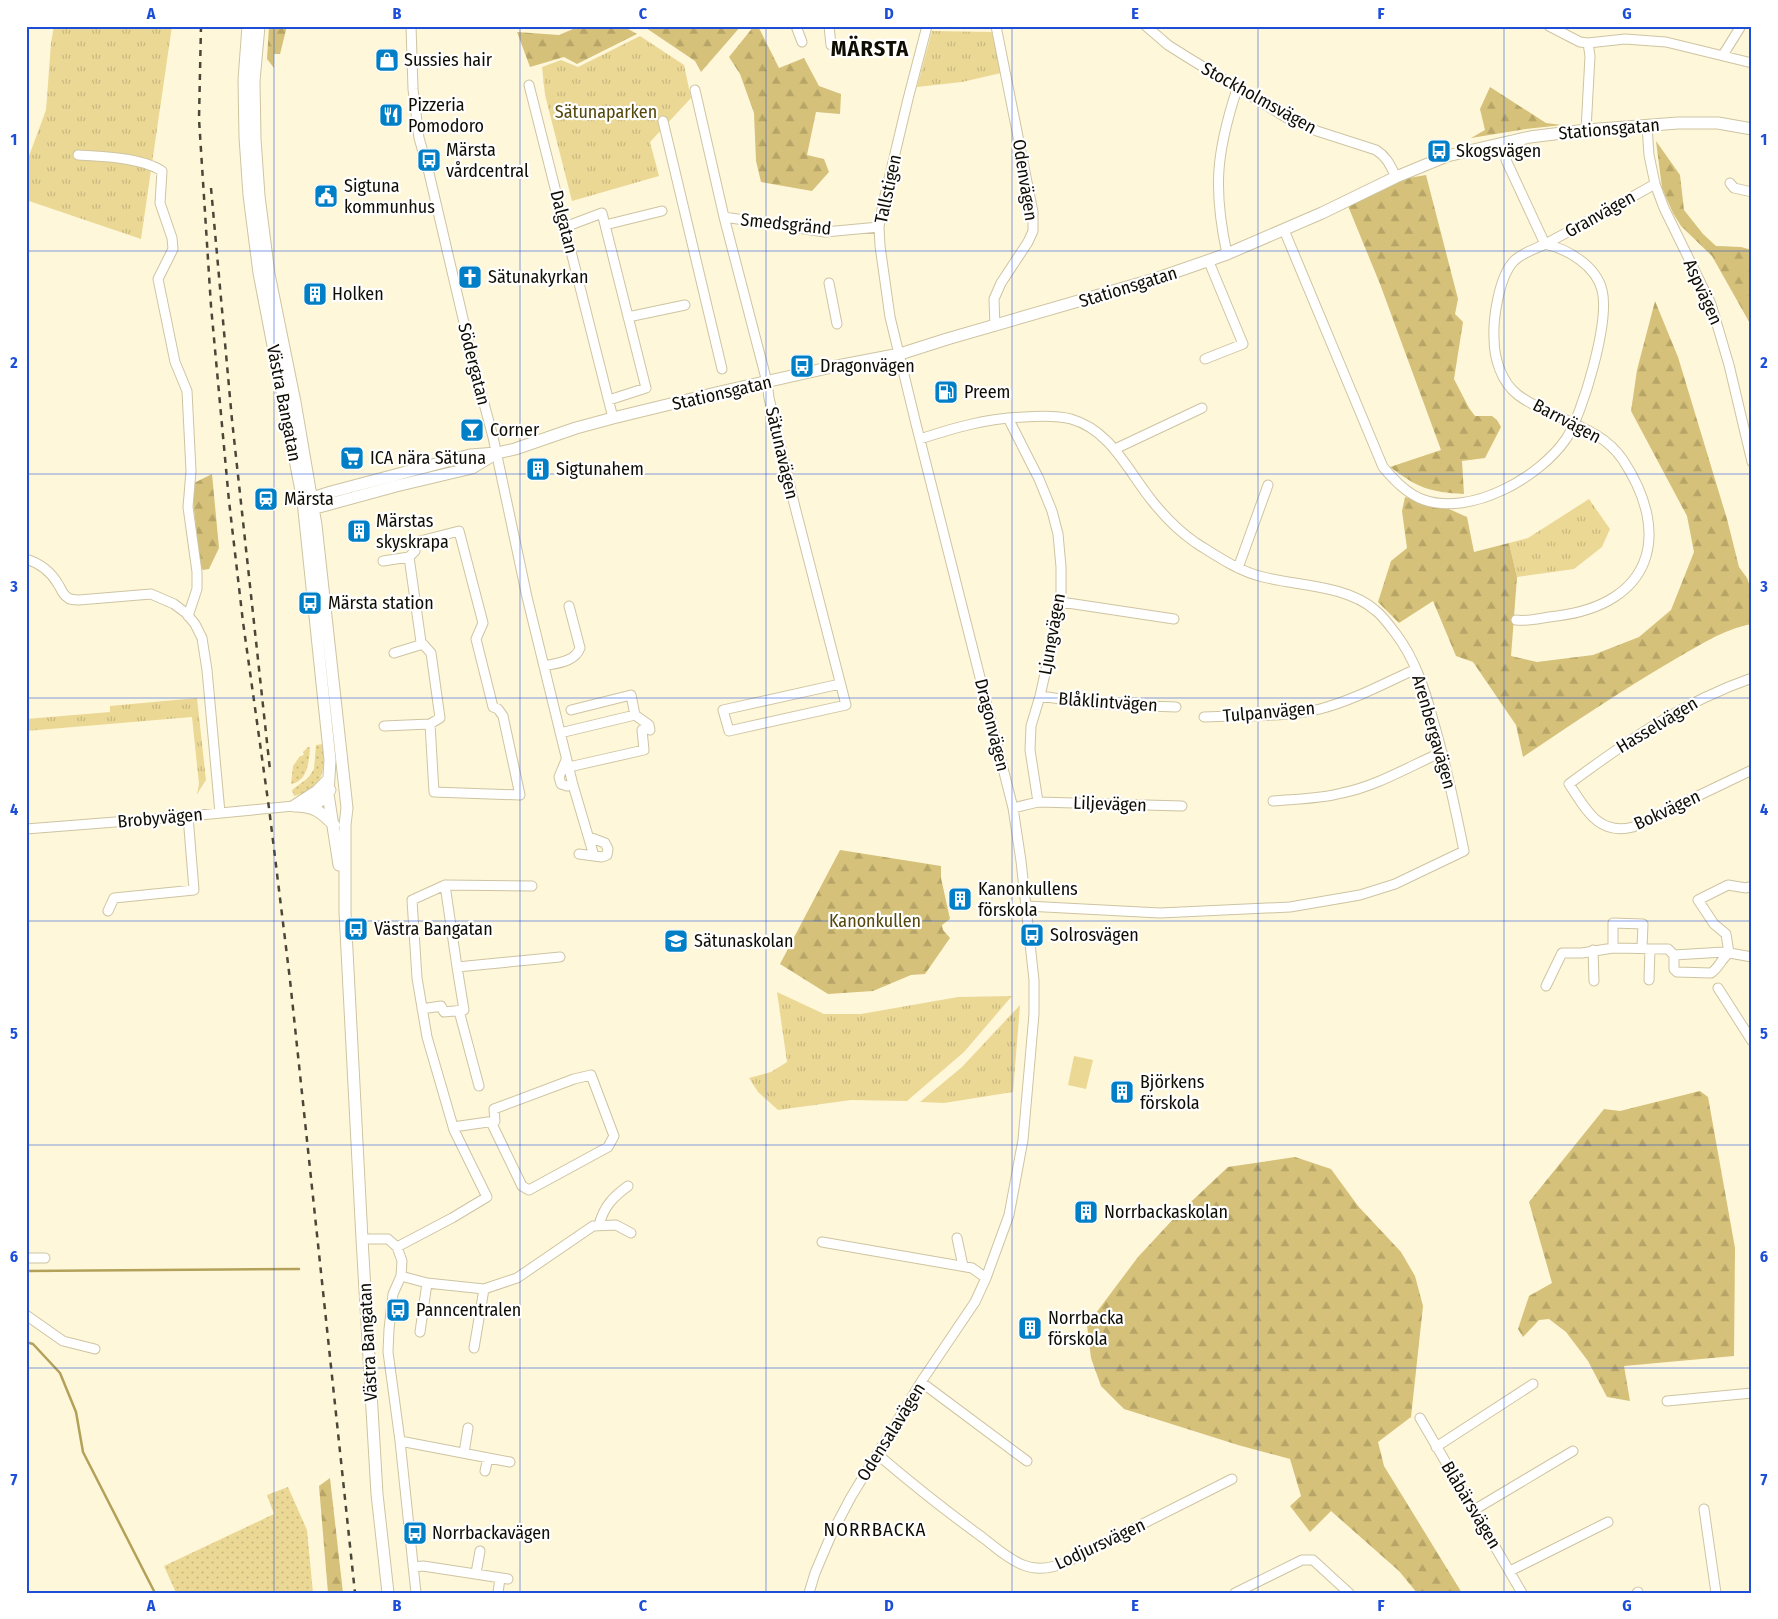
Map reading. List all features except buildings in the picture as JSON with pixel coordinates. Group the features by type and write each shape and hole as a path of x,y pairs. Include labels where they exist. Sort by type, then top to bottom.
{"street":[{"name":"Västra Bangatan","path":"248,26 244,80 245,138 249,195 259,273 308,505 330,760 328,779 322,792"},
{"name":"Västra Bangatan","path":"259,26 254,81 255,139 259,196 269,274 295,402 308,505 332,664 347,808 340,825"},
{"name":"Södergatan","path":"411,26 413,89 417,127 475,370 497,453 506,504 568,767 594,856"},
{"path":"796,26 802,42"},
{"path":"828,26 831,45"},
{"name":"Tallstigen","path":"900,354 890,317 879,227 908,99 927,26"},
{"name":"Odenvägen","path":"995,326 994,299 1028,242 1033,231 1034,212 996,26"},
{"name":"Stockholmsvägen","path":"1146,26 1168,45 1238,89 1302,125 1376,150 1384,155 1396,177"},
{"path":"1549,26 1580,42 1588,43 1625,39 1666,42 1752,63"},
{"path":"1723,55 1741,26"},
{"path":"1586,130 1590,56 1588,43"},
{"name":"Dalgatan","path":"529,84 613,418"},
{"path":"1227,254 1220,214 1219,156 1238,89"},
{"name":"Sätunavägen","path":"695,90 724,217 767,382 769,398 795,507 846,705 729,731 723,710 840,684"},
{"path":"663,121 722,369"},
{"name":"Stationsgatan","path":"308,505 470,454 497,453 515,449 576,428 613,418 832,367 900,354 1209,262 1284,230 1396,177 1448,156 1486,146 1538,136 1586,130 1647,126 1718,123 1752,129"},
{"name":"Aspvägen","path":"1647,126 1649,155 1655,184 1664,208 1711,304 1727,358 1752,462"},
{"path":"78,154 140,162 156,167 162,172 160,203 172,238 173,249 158,279 176,362 187,391 191,471 188,507 197,572 197,590 188,616"},
{"path":"1284,230 1383,466 1405,490 1423,500 1439,503 1456,503 1476,500 1519,481 1552,455 1566,439 1574,423 1593,368 1603,320 1602,288 1587,267 1572,255 1545,244 1506,160"},
{"path":"1730,183 1734,188 1752,192"},
{"name":"Granvägen","path":"1545,244 1655,184"},
{"path":"605,225 662,211"},
{"path":"565,227 602,213 646,388 609,400"},
{"name":"Smedsgränd","path":"724,217 825,232 879,227"},
{"name":"Barrvägen","path":"1516,620 1567,614 1584,610 1615,597 1636,577 1644,564 1650,538 1646,509 1636,485 1615,449 1574,423 1518,395 1511,388 1497,363 1494,327 1498,299 1508,269 1518,257 1545,244"},
{"path":"1204,359 1243,344 1209,262"},
{"path":"828,283 837,324"},
{"path":"628,317 685,305"},
{"name":"Dragonvägen","path":"900,354 1013,808 1034,980 1034,1014"},
{"path":"1114,449 1202,408"},
{"name":"Arenbergavägen","path":"920,440 978,422 1008,418 1040,416 1072,420 1098,434 1114,449 1152,502 1194,542 1238,568 1261,576 1324,588 1353,597 1375,609 1397,634 1422,682 1442,752 1464,851 1395,884 1337,900 1290,907 1160,913 1026,906"},
{"name":"Ljungvägen","path":"1008,418 1039,479 1052,511 1058,534 1061,567 1062,602 1031,726 1030,750 1038,802"},
{"path":"1238,568 1268,485"},
{"path":"383,561 409,557 415,551 412,542 459,531 483,623 476,639 494,707 498,709 502,716 520,795 434,792 430,724"},
{"path":"384,726 430,724 440,718 431,653 420,642 409,557"},
{"path":"26,559 36,562 51,574 64,594 71,599 151,594 174,604 195,624 202,638 207,670 220,813"},
{"path":"1062,602 1174,619"},
{"path":"544,666 574,658 578,653 580,648 569,606"},
{"path":"394,653 423,644"},
{"name":"Tulpanvägen","path":"1204,717 1288,714 1318,709 1346,701 1416,669"},
{"name":"Hasselvägen","path":"1569,784 1655,723 1699,699 1752,678"},
{"path":"568,767 644,750 642,730 650,728 635,715 631,695 571,710"},
{"name":"Blåklintvägen","path":"1040,696 1096,704 1176,707"},
{"path":"560,733 635,715"},
{"name":"Västra Bangatan","path":"322,792 334,784 340,752"},
{"path":"1273,801 1316,798 1344,793 1370,784 1442,752"},
{"name":"Södergatan","path":"566,757 559,777 561,784 573,785"},
{"name":"Bokvägen","path":"1569,784 1583,805 1596,819 1604,826 1617,830 1633,827 1752,770"},
{"name":"Västra Bangatan","path":"322,792 334,799 340,810 362,1239 378,1494 388,1593"},
{"path":"310,806 320,801 322,792"},
{"name":"Brobyvägen","path":"294,806 322,792"},
{"path":"1013,808 1038,802"},
{"name":"Liljevägen","path":"1038,802 1182,806"},
{"path":"310,806 340,825"},
{"name":"Brobyvägen","path":"26,829 310,806"},
{"path":"108,911 114,898 194,890 188,816"},
{"path":"579,854 602,857 607,855 606,843 589,837"},
{"path":"422,1009 442,1006 444,1012 464,1010 445,885"},
{"path":"397,1247 488,1197 453,1127 427,1037 416,978 412,900 445,885 532,886"},
{"path":"1729,953 1726,934 1714,924 1698,900 1728,885 1746,888 1752,886"},
{"path":"1613,948 1613,923 1643,924 1649,980"},
{"path":"1546,986 1562,953 1582,953 1613,948 1668,949 1674,955 1674,969 1677,972 1711,973 1729,953"},
{"path":"1593,950 1594,981"},
{"path":"1674,955 1729,953 1752,957"},
{"path":"458,968 560,958"},
{"path":"1718,988 1752,1041"},
{"path":"459,1011 479,1086"},
{"name":"Odensalavägen","path":"810,1593 815,1573 850,1496 921,1382 970,1309 986,1278 1009,1215 1024,1140 1034,1014"},
{"path":"453,1127 495,1121 494,1109 574,1078 591,1074 614,1136 608,1147 529,1190 522,1186 491,1122"},
{"path":"599,1225 601,1217 611,1199 628,1186"},
{"path":"401,1276 427,1282 484,1288 517,1278 593,1226 616,1225 632,1233"},
{"path":"956,1238 963,1266"},
{"path":"362,1239 388,1239 397,1247 402,1261 401,1276 393,1294 388,1352 400,1441 416,1593"},
{"path":"822,1242 963,1266 972,1268 986,1278"},
{"path":"26,1258 45,1258"},
{"path":"420,1332 427,1282"},
{"path":"474,1348 484,1288"},
{"path":"26,1315 63,1341 95,1349"},
{"path":"921,1382 1027,1461"},
{"path":"1436,1447 1533,1384"},
{"path":"1667,1401 1752,1393"},
{"name":"Blåbärsvägen","path":"1420,1418 1522,1593"},
{"path":"464,1454 468,1428"},
{"path":"400,1441 510,1462"},
{"path":"1474,1510 1572,1451"},
{"name":"Lodjursvägen","path":"877,1454 947,1512 1011,1558 1024,1565 1037,1568 1056,1567 1067,1562 1232,1479"},
{"path":"486,1471 488,1458"},
{"path":"1704,1509 1716,1593"},
{"path":"1510,1571 1608,1522"},
{"path":"476,1573 480,1551"},
{"path":"1234,1593 1247,1590 1302,1560 1308,1559 1313,1560 1350,1593"},
{"path":"413,1567 423,1566 504,1579 498,1593"}],"green space":[{"path":"54,26 172,26 141,239 26,200 26,164 46,110"},
{"path":"269,26 287,26 280,54 274,54 274,68 267,59"},
{"path":"580,26 623,26 637,34 577,64 564,57 530,67 517,32 559,35"},
{"path":"643,26 741,26 701,72 695,61"},
{"path":"754,26 758,26 779,68 804,58 819,86 841,94 840,114 816,112 807,155 824,159 829,172 812,191 761,182 756,161 754,113 740,74 729,57"},
{"path":"932,31 992,32 1001,73 962,82 917,87"},
{"name":"Sätunaparken","path":"640,36 684,65 691,98 650,142 659,176 572,201 545,95 542,67 561,60 578,67"},
{"path":"1490,87 1546,123 1562,125 1471,138 1485,130 1480,109"},
{"path":"1656,141 1680,175 1684,210 1703,234 1716,246 1741,247 1752,250 1752,327 1712,256 1681,226 1673,213 1662,188"},
{"path":"1426,175 1458,299 1455,314 1463,322 1454,379 1475,416 1492,416 1501,427 1485,458 1462,461 1464,494 1424,488 1408,480 1390,467 1441,450 1380,284 1348,206 1403,179"},
{"path":"1655,301 1678,357 1727,519 1739,567 1747,578 1752,592 1752,624 1741,626 1701,644 1615,696 1523,757 1516,725 1473,662 1456,656 1433,601 1399,623 1378,602 1391,561 1407,548 1402,511 1405,497 1449,509 1467,517 1474,552 1509,543 1517,577 1511,656 1537,662 1593,655 1639,637 1671,610 1694,552 1687,516 1631,411 1637,370"},
{"path":"212,474 219,548 209,569 203,570 200,565 192,491 194,483"},
{"path":"1589,499 1610,529 1602,547 1574,569 1517,577 1509,543 1528,538"},
{"path":"197,698 206,780 197,794 199,784 192,717 26,731 26,719 110,712 110,706"},
{"path":"324,744 324,763 321,778 312,788 294,796 292,790 308,778 314,769 316,745"},
{"path":"310,747 309,758 304,775 297,782 291,784 293,766"},
{"name":"Kanonkullen","path":"840,850 941,866 941,878 950,919 942,925 943,930 950,938 925,974 911,975 873,991 828,994 780,964"},
{"path":"777,992 824,1014 861,1014 958,997 1012,996 964,1052 907,1101 851,1100 778,1110 758,1092 749,1078 771,1072 787,1062"},
{"path":"1020,1005 1013,1092 944,1103 920,1102 962,1067"},
{"path":"1074,1056 1093,1060 1086,1089 1068,1085"},
{"path":"1700,1091 1708,1097 1735,1248 1734,1356 1624,1366 1630,1401 1607,1397 1588,1361 1566,1332 1549,1319 1539,1320 1523,1337 1518,1329 1529,1296 1552,1283 1529,1202 1604,1109 1620,1111"},
{"path":"1295,1157 1331,1169 1358,1206 1401,1252 1415,1276 1423,1306 1411,1417 1378,1442 1384,1466 1462,1593 1417,1593 1399,1571 1331,1511 1310,1532 1290,1506 1301,1496 1290,1459 1238,1445 1124,1409 1101,1386 1091,1358 1087,1325 1138,1257 1177,1215 1228,1167"},
{"path":"330,1478 343,1593 328,1593 319,1486"},
{"path":"288,1487 307,1530 313,1593 176,1593 164,1566 274,1514 267,1495"}],"waterway":[{"path":"26,1271 299,1269"},
{"path":"26,1342 33,1344 60,1373 76,1412 83,1452 155,1593"}],"railway":[{"path":"201,26 199,119 211,306 229,501 290,980 355,1593"},
{"path":"211,188 232,420 270,770"}],"place":[{"name":"Sussies hair","path":"387,60"},
{"name":"Pizzeria Pomodoro","path":"391,115"},
{"name":"Skogsvägen","path":"1439,151"},
{"name":"Märsta vårdcentral","path":"429,160"},
{"name":"Sigtuna kommunhus","path":"326,196"},
{"name":"Sätunakyrkan","path":"470,277"},
{"name":"Holken","path":"315,294"},
{"name":"Dragonvägen","path":"802,366"},
{"name":"Preem","path":"946,392"},
{"name":"Corner","path":"472,430"},
{"name":"ICA nära Sätuna","path":"352,458"},
{"name":"Sigtunahem","path":"538,469"},
{"name":"Märsta","path":"266,499"},
{"name":"Märstas skyskrapa","path":"359,531"},
{"name":"Märsta station","path":"310,603"},
{"name":"Kanonkullens förskola","path":"960,899"},
{"name":"Västra Bangatan","path":"356,929"},
{"name":"Solrosvägen","path":"1032,935"},
{"name":"Sätunaskolan","path":"676,941"},
{"name":"Björkens förskola","path":"1122,1092"},
{"name":"Norrbackaskolan","path":"1086,1212"},
{"name":"Panncentralen","path":"398,1310"},
{"name":"Norrbacka förskola","path":"1030,1328"},
{"name":"Norrbackavägen","path":"415,1533"}],"district":[{"name":"MÄRSTA","path":"870,48"},
{"name":"NORRBACKA","path":"875,1529"}]}
